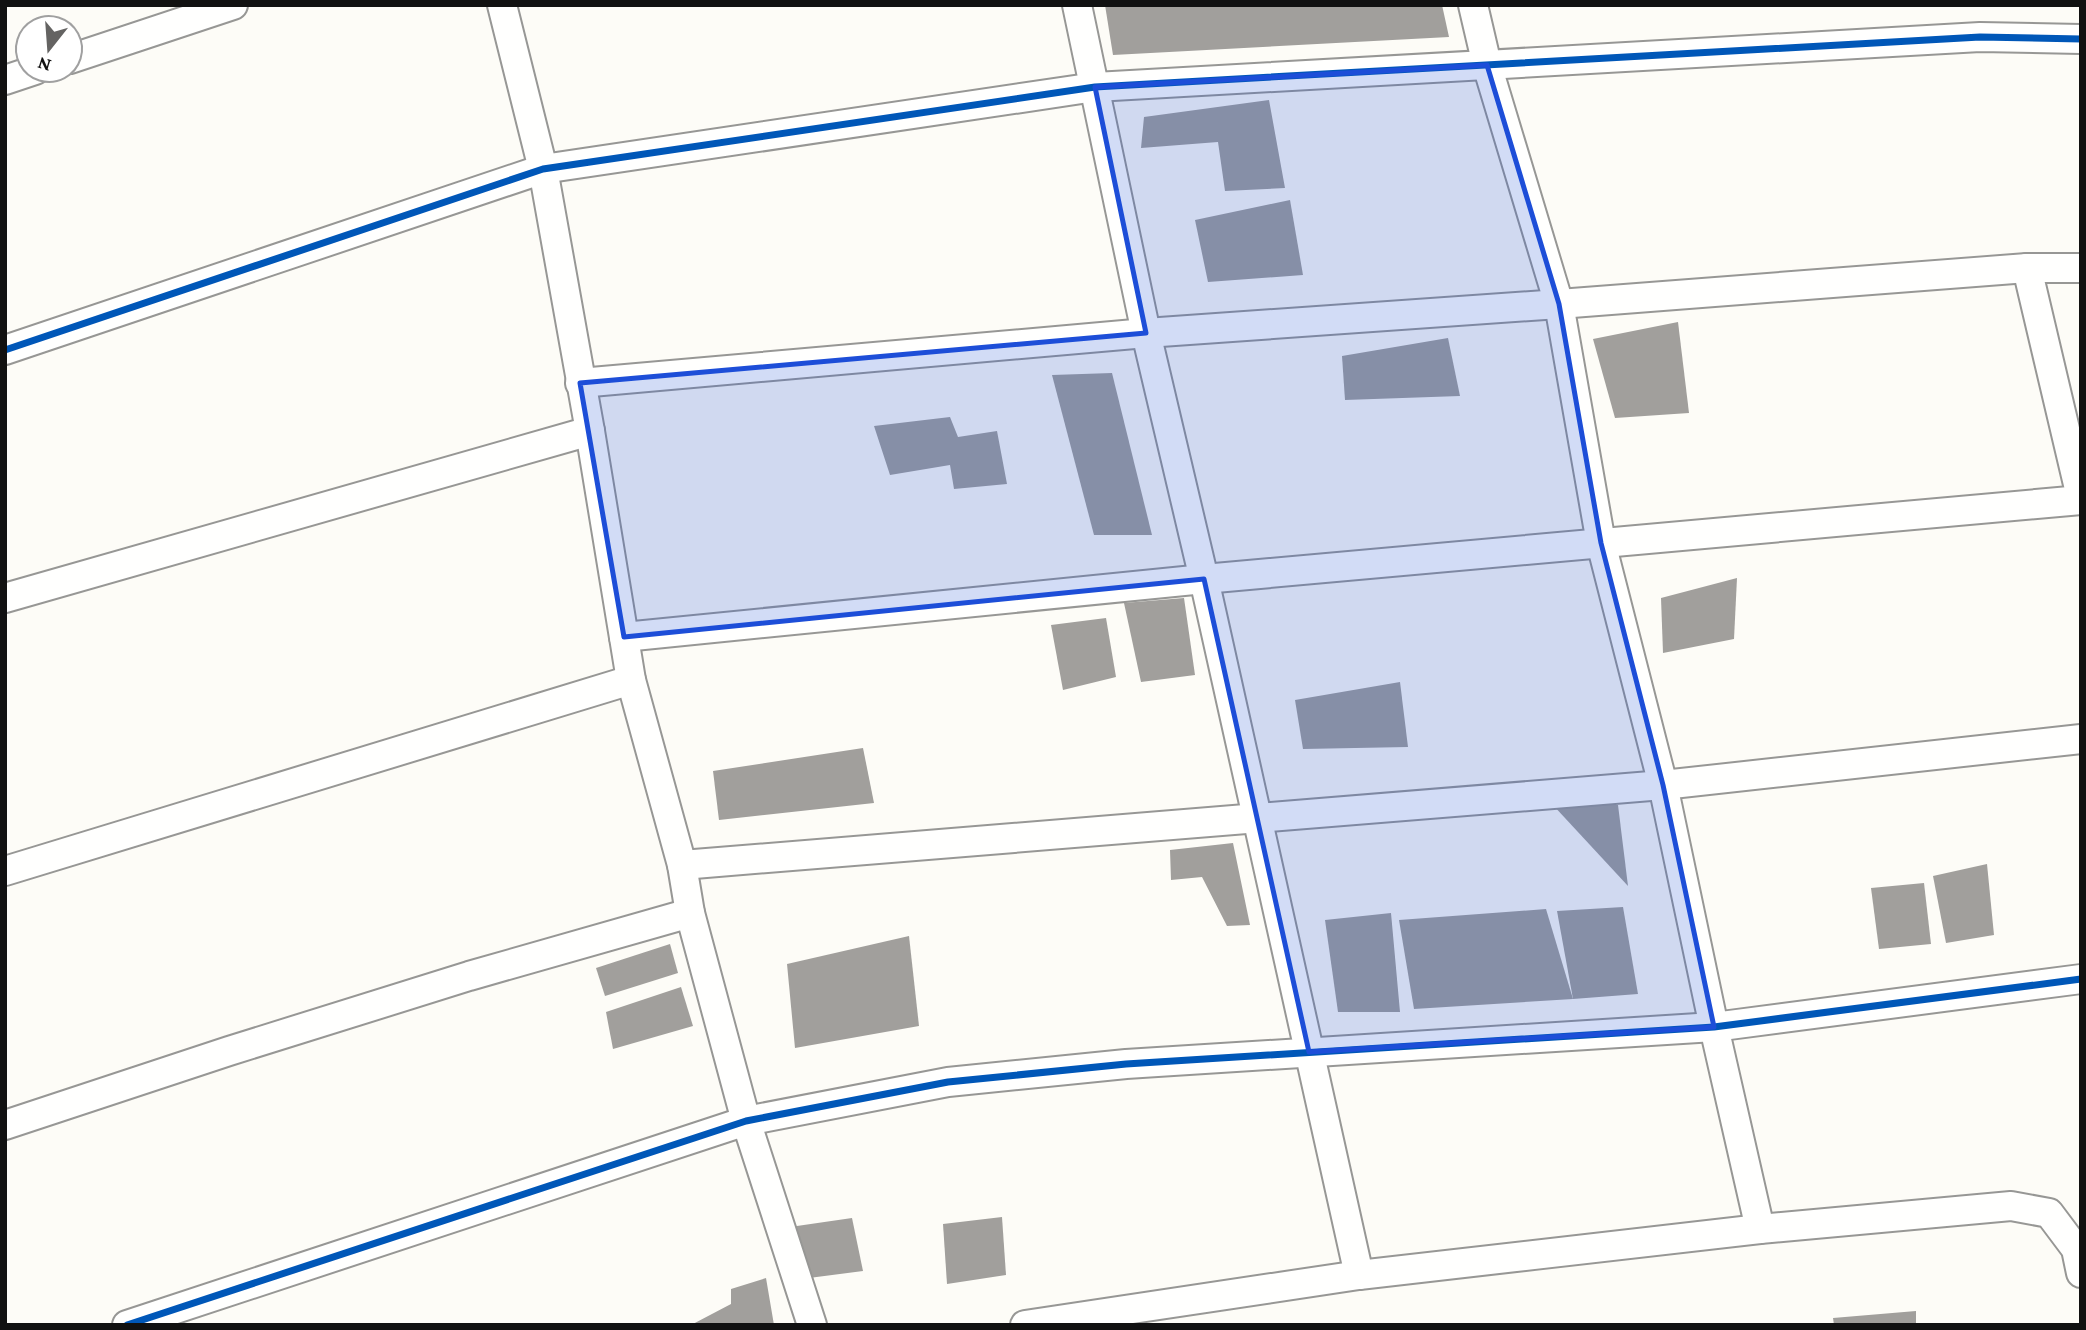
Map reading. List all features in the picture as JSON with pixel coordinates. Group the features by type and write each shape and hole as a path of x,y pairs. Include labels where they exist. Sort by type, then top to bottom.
{"street":[{"path":"84,54 233,5"},
{"path":"502,5 542,169 590,431 631,680 682,865 690,913 746,1121 811,1325"},
{"path":"1077,5 1146,333 1204,579 1359,1275"},
{"path":"1474,5 1487,65 1559,304 1601,543 1663,785 1760,1228"},
{"path":"5,350 542,169 1095,87 1980,37 2081,39"},
{"path":"580,383 1146,333 2027,268 2081,268"},
{"path":"624,637 1204,579 2081,498 2027,268"},
{"path":"5,598 590,431"},
{"path":"5,870 631,680"},
{"path":"682,865 1663,785 2081,739"},
{"path":"5,1125 442,984 690,913"},
{"path":"127,1325 746,1121 948,1082 1126,1064 1714,1027 2081,979"},
{"path":"1025,1325 1359,1275 1760,1228 2011,1206 2049,1213 2076,1250 2081,1273"}],"highlighted area":[{"path":"1487,65 1559,304 1601,543 1663,785 1714,1027 1309,1052 1204,579 624,637 580,383 1146,333 1095,87"}],"building":[{"path":"1105,5 1442,5 1449,37 1113,55"},
{"path":"1269,100 1285,188 1225,191 1218,142 1141,148 1144,117"},
{"path":"1290,200 1303,275 1208,282 1195,220"},
{"path":"1678,322 1689,413 1615,418 1593,339"},
{"path":"1448,338 1460,396 1345,400 1342,356"},
{"path":"1112,373 1152,535 1094,535 1052,375"},
{"path":"950,417 958,437 997,431 1007,484 954,489 950,465 890,475 874,426"},
{"path":"1737,578 1734,639 1663,653 1661,598"},
{"path":"1184,598 1195,675 1141,682 1124,603"},
{"path":"1106,618 1116,677 1063,690 1051,625"},
{"path":"1400,682 1408,747 1303,749 1295,700"},
{"path":"863,748 874,803 719,820 713,771"},
{"path":"1552,804 1618,805 1628,886"},
{"path":"1233,843 1250,925 1227,926 1202,877 1171,880 1170,850"},
{"path":"1987,864 1994,935 1946,943 1933,876"},
{"path":"1924,883 1931,944 1879,949 1871,888"},
{"path":"1623,907 1638,994 1573,999 1557,911"},
{"path":"1546,909 1573,999 1414,1009 1399,920"},
{"path":"1391,913 1400,1012 1338,1012 1325,920"},
{"path":"909,936 919,1026 795,1048 787,964"},
{"path":"670,944 678,973 605,996 596,968"},
{"path":"681,987 693,1026 613,1049 606,1012"},
{"path":"1002,1217 1006,1275 947,1284 943,1224"},
{"path":"852,1218 863,1271 809,1278 790,1227"},
{"path":"766,1278 774,1325 691,1325 731,1304 731,1289"},
{"path":"1916,1311 1916,1325 1834,1325 1833,1318"}],"cycle path":[{"path":"5,350 543,169 1095,87 1980,37 2081,39"},
{"path":"127,1325 746,1121 948,1082 1126,1064 1714,1027 2081,979"}]}
